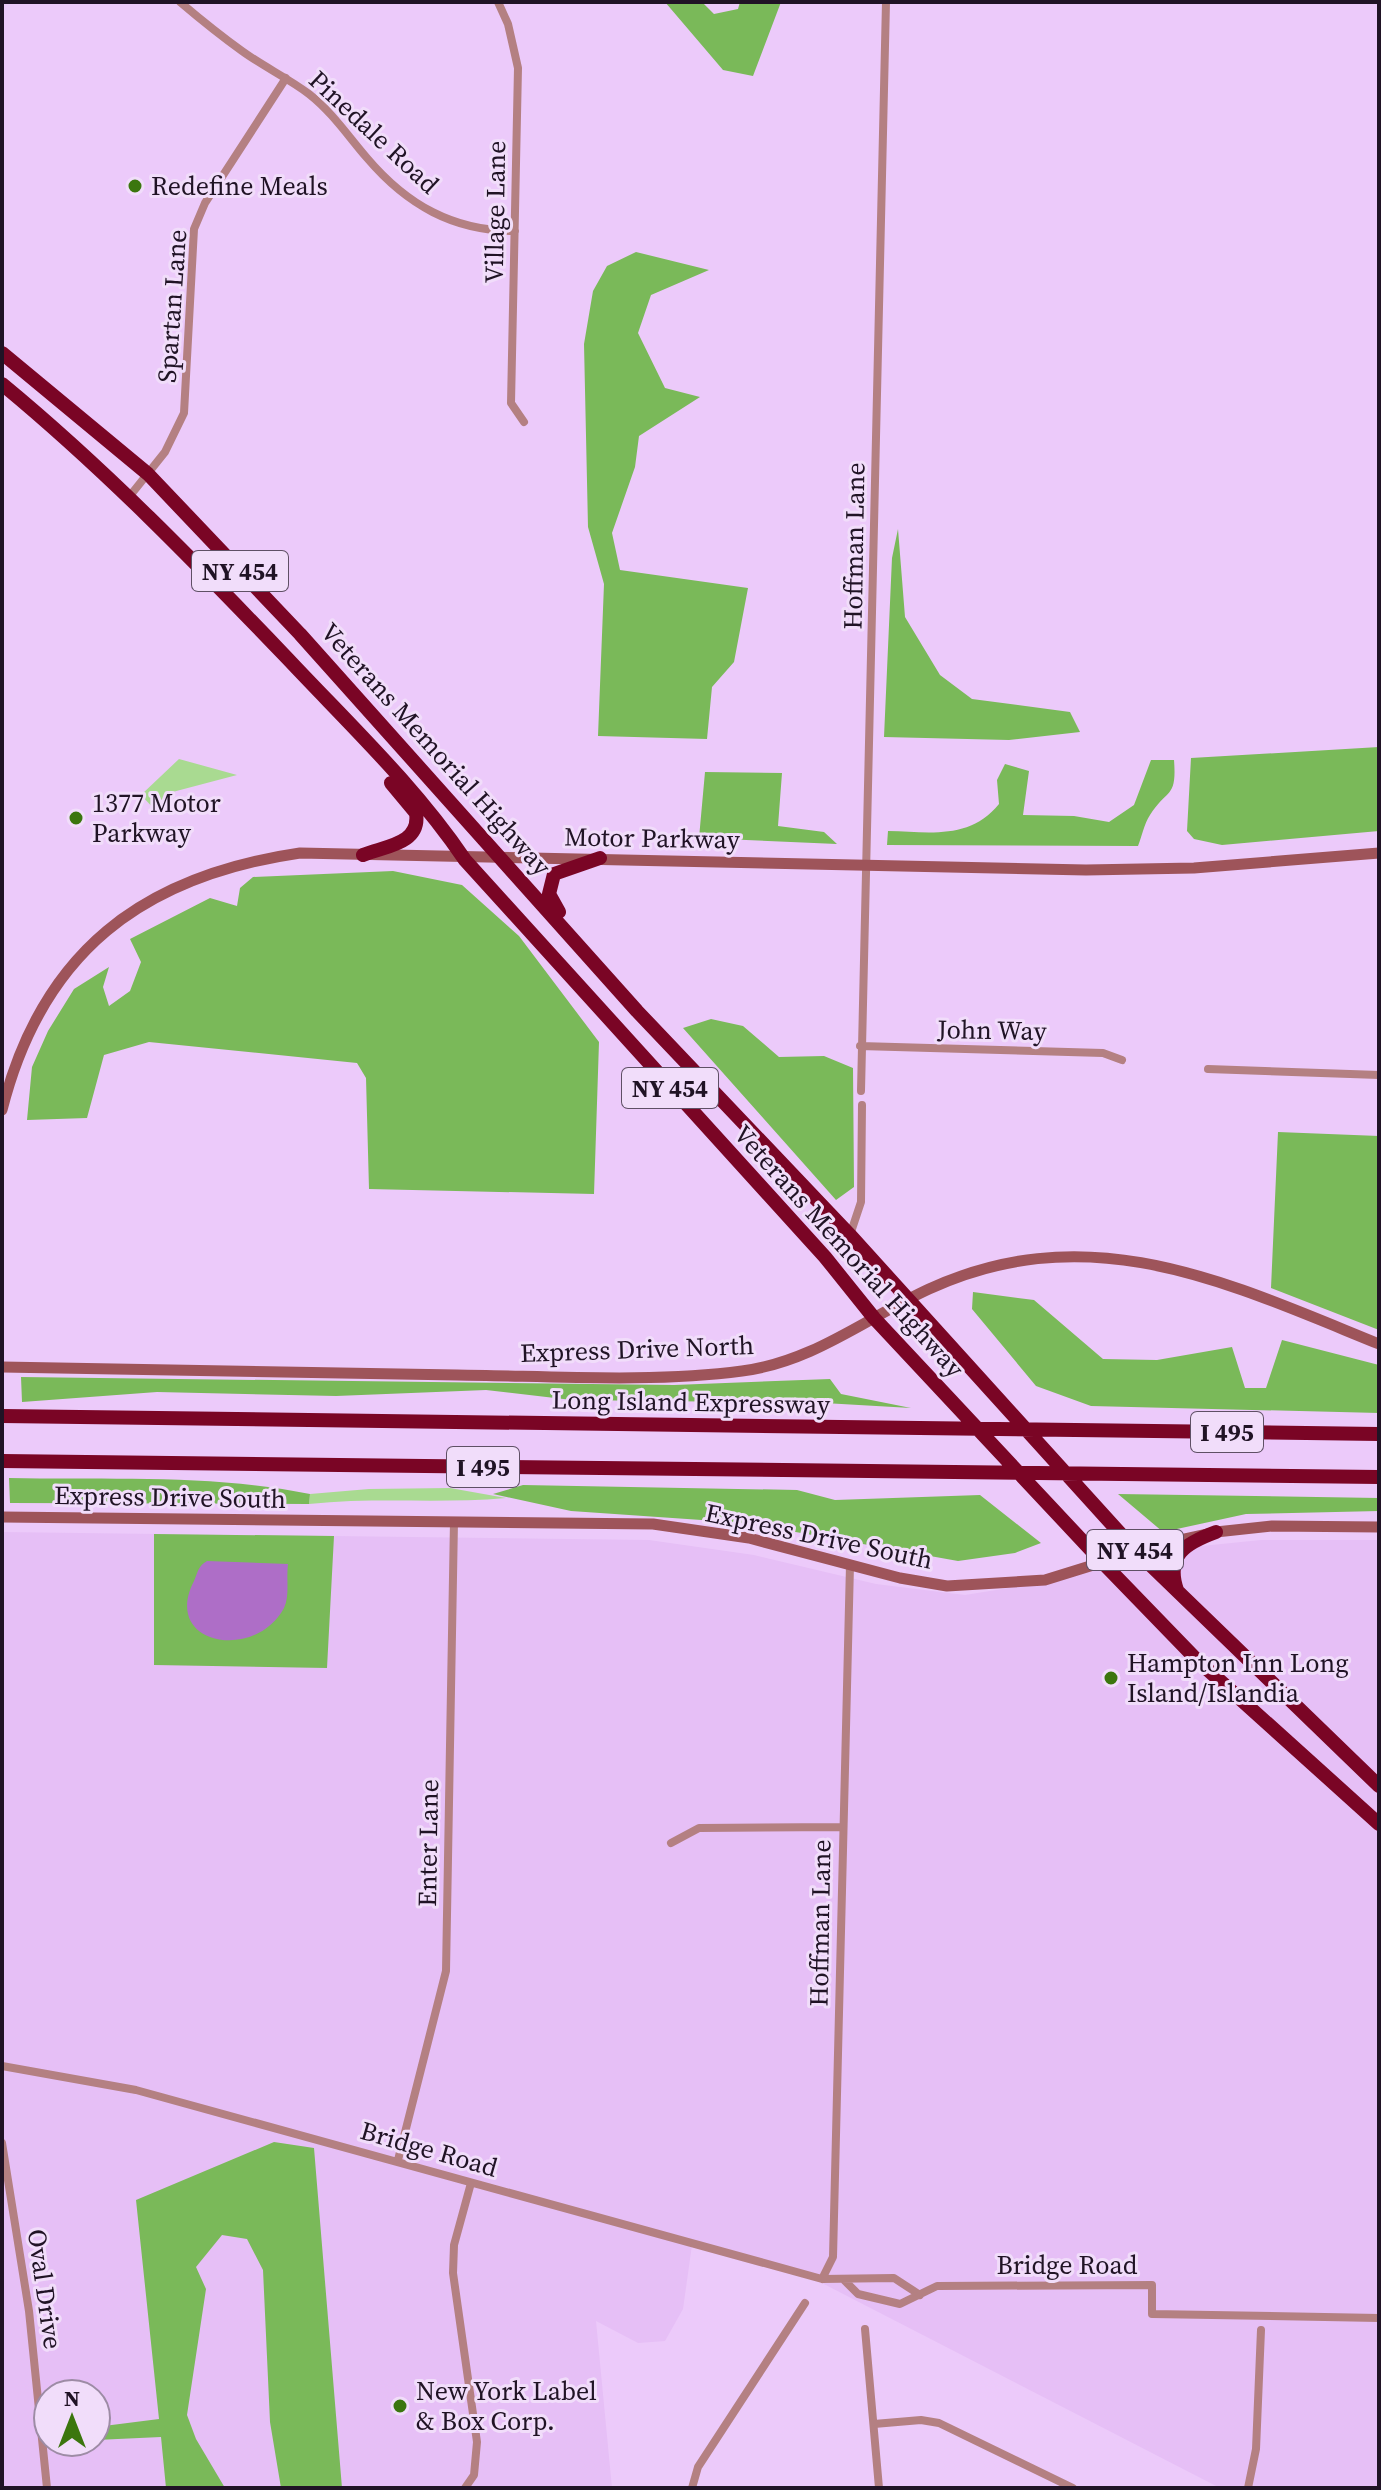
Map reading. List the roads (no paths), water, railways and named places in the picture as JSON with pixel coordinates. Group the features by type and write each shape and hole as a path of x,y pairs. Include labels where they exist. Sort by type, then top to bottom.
{"highway":[{"name":"Veterans Memorial Highway","path":"2,353 148,474 300,634 604,974 850,1235 1137,1552 1379,1786"},
{"name":"Veterans Memorial Highway","path":"2,384 68,439 198,563 358,732 438,820 465,860 825,1257 874,1318 1104,1564 1197,1660 1379,1824"},
{"path":"358,732 417,819 407,840 363,855"},
{"path":"600,858 554,874 549,894 558,912 604,974"},
{"name":"Long Island Expressway","path":"2,1416 1379,1434"},
{"name":"I 495","path":"2,1461 1379,1477"},
{"path":"1177,1590 1172,1574 1175,1557 1187,1545 1216,1532"}],"main road":[{"name":"Motor Parkway","path":"2,1110 14,1061 40,1011 89,948 137,907 190,879 248,861 300,853 505,861 525,857 1169,869 1379,853"},
{"name":"Express Drive North","path":"2,1367 530,1376 727,1372 790,1361 822,1348 907,1300 963,1275 1012,1261 1064,1255 1120,1258 1175,1268 1223,1282 1379,1344"},
{"name":"Express Drive South","path":"2,1517 653,1524 749,1538 850,1565 947,1586 1013,1585 1104,1564 1137,1552 1216,1532 1272,1526 1379,1527"}],"street":[{"name":"Pinedale Road","path":"180,2 243,52 286,78 333,115 369,160 418,206 446,220 472,227 515,231"},
{"name":"Village Lane","path":"498,2 508,24 518,68 511,403 524,422"},
{"name":"Hoffman Lane","path":"861,1091 886,2"},
{"name":"Spartan Lane","path":"129,497 165,452 184,413 194,229 205,203 286,78"},
{"name":"John Way","path":"860,1046 1103,1053 1122,1060"},
{"path":"1208,1069 1379,1075"},
{"path":"850,1235 861,1202 862,1105"},
{"name":"Enter Lane","path":"398,2160 446,1971 454,1521"},
{"name":"Hoffman Lane","path":"822,2279 833,2257 850,1565"},
{"path":"671,1843 699,1828 842,1827"},
{"name":"Bridge Road","path":"2,2066 134,2089 822,2279 844,2280 862,2276 894,2278 920,2295"},
{"name":"Oval Drive","path":"2,2143 29,2311 47,2488"},
{"path":"465,2488 474,2475 477,2442 453,2273 454,2245 471,2183"},
{"name":"Bridge Road","path":"844,2280 858,2294 900,2304 937,2286 1152,2285 1152,2314 1379,2318"},
{"path":"692,2488 698,2467 805,2303"},
{"path":"865,2329 879,2488"},
{"path":"1248,2488 1256,2449 1261,2330"},
{"path":"874,2424 921,2420 939,2423 1073,2488"}],"place":[{"name":"Redefine Meals","path":"135,186"},
{"name":"1377 Motor Parkway","path":"76,818"},
{"name":"Hampton Inn Long Island/Islandia","path":"1111,1678"},
{"name":"New York Label & Box Corp.","path":"400,2406"}]}
